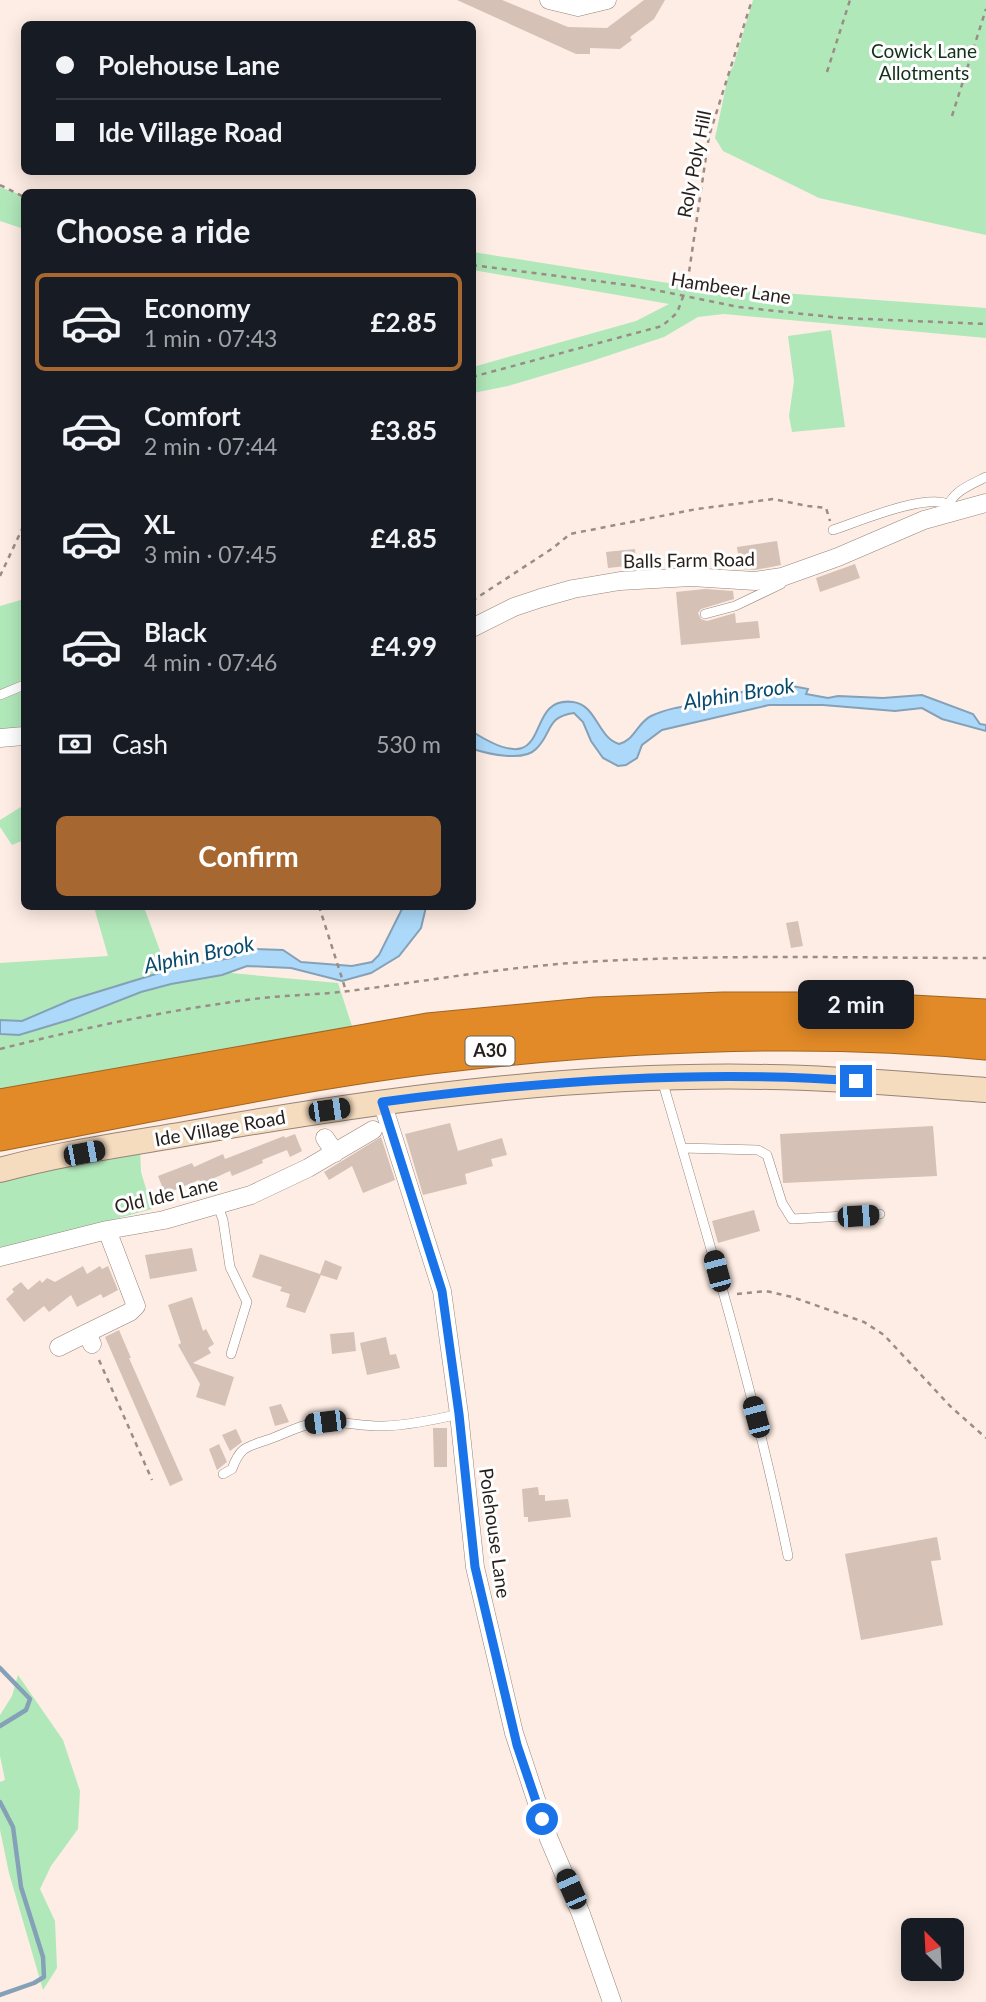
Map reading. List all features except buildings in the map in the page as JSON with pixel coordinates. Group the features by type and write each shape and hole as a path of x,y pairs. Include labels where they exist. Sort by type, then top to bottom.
{"highway":[{"name":"A30","path":"0,1106 428,1030 596,1014 723,1009 844,1009 986,1016"},
{"name":"A30","path":"0,1134 262,1084 418,1059 596,1041 725,1035 857,1035 986,1043"}],"street":[{"path":"549,0 579,7 607,0"},
{"name":"Balls Farm Road","path":"476,626 514,607 541,598 620,581 691,577 755,581 782,577 838,557 948,508 986,503"},
{"path":"0,738 21,736"},
{"name":"Ide Village Road","path":"0,1170 160,1138 382,1102 531,1085 661,1078 768,1077 986,1090"},
{"name":"Polehouse Lane","path":"382,1102 442,1291 459,1414 475,1567 514,1732 549,1839 597,1954 612,2002"},
{"name":"Old Ide Lane","path":"0,1257 107,1230 164,1220 251,1195 330,1145 373,1130"},
{"path":"59,1347 90,1339 136,1306 107,1230"}],"lane":[{"path":"833,530 906,505 940,500 948,508 953,497 986,477"},
{"path":"705,614 735,606 782,583 789,573"},
{"path":"0,695 21,686"},
{"path":"661,1078 770,1465 788,1556"},
{"path":"682,1148 758,1150 767,1155 782,1203 792,1219 880,1214"},
{"path":"218,1206 223,1220 230,1268 247,1302 230,1354"},
{"path":"223,1474 232,1469 242,1450 253,1443 303,1425 325,1422 389,1426 420,1423 459,1414"}],"path":[{"name":"Roly Poly Hill","path":"683,296 687,286 709,136 752,0"},
{"path":"827,72 850,0"},
{"path":"953,116 986,9"},
{"path":"0,185 21,196"},
{"name":"Hambeer Lane","path":"476,266 635,286 739,307 841,318 986,324"},
{"path":"476,376 662,326 677,313 683,296"},
{"path":"476,598 570,534 697,509 773,499 826,508 833,530"},
{"path":"0,576 21,531"},
{"path":"320,910 346,991"},
{"path":"0,1049 185,1009 583,962 740,956 986,958"},
{"path":"723,1296 766,1291 792,1297 864,1322 884,1335 950,1406 986,1438"},
{"path":"90,1339 152,1480"}],"green space":[{"name":"Cowick Lane Allotments","path":"753,0 986,0 986,235 819,198 723,151 715,138 729,72 733,67"},
{"path":"0,187 21,195 21,228 0,221"},
{"path":"476,252 687,286 986,308 986,338 724,314 698,317 664,337 589,362 508,386 476,392 476,366 636,321 669,304 476,271"},
{"path":"831,330 845,427 792,432 789,416 794,381 788,336"},
{"path":"21,600 21,731 0,733 0,606"},
{"path":"21,807 21,841 12,845 0,827 0,820"},
{"path":"95,910 145,910 166,967 338,983 352,1026 0,1093 0,963 108,956"},
{"path":"140,1147 141,1172 152,1209 0,1250 0,1177"},
{"path":"18,1675 63,1740 80,1791 78,1829 51,1866 40,1889 55,1921 57,1968 43,1990 9,1873 0,1830 0,1782 5,1780 0,1756 0,1715 12,1696"}],"water":[{"name":"Alphin Brook","path":"787,685 808,689 806,694 828,698 922,695 973,714 980,724 986,725 986,731 942,719 922,708 895,711 823,705 769,705 662,730 642,745 637,758 626,765 618,766 603,758 591,741 583,722 574,713 558,718 541,743 530,753 506,756 476,750 476,734 500,746 517,749 528,744 547,711 557,703 581,704 606,735 619,744 629,739 651,716 767,687"},
{"path":"402,910 425,910 421,928 399,956 371,973 342,981 291,968 247,966 222,975 141,992 72,1019 19,1035 0,1034 0,1020 22,1021 71,1000 159,973 166,967 231,958 253,949 283,950 301,962 352,966 372,962 379,955"}],"waterway":[{"path":"0,1668 30,1699 26,1710 0,1726"},
{"path":"0,1802 13,1827 21,1887 43,1957 44,1977 0,1995"}],"route":[{"path":"542,1819 517,1745 475,1567 451,1344 442,1291 382,1102 531,1085 661,1078 768,1077 856,1081"}]}
